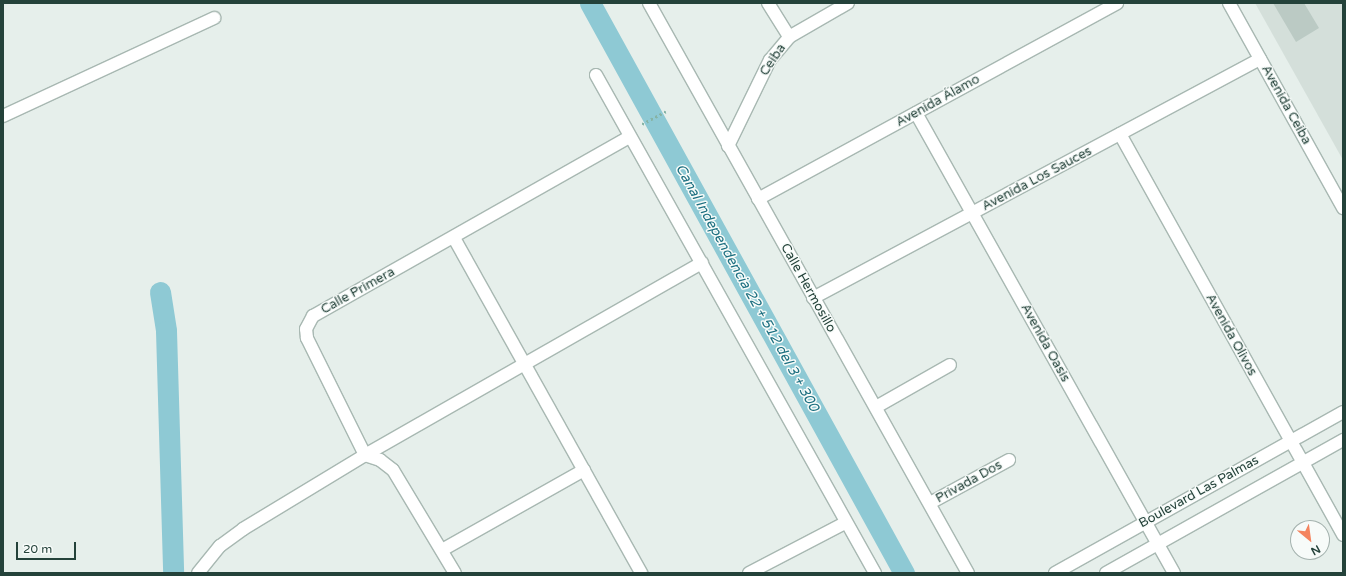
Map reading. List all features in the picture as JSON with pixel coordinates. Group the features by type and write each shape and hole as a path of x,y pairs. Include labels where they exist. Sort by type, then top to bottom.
{"street":[{"name":"Calle Hermosillo","path":"649,3 968,573"},
{"path":"768,3 789,37"},
{"name":"Ceiba","path":"728,146 770,60 789,37 848,3"},
{"name":"Avenida Álamo","path":"758,198 1117,3"},
{"name":"Avenida Ceiba","path":"1229,3 1343,208"},
{"path":"3,116 214,18"},
{"name":"Avenida Los Sauces","path":"814,298 1260,60"},
{"path":"596,75 845,523 875,573"},
{"name":"Avenida Oasis","path":"916,113 974,213 1144,523 1174,573"},
{"name":"Avenida Olivos","path":"1120,134 1289,442 1343,536"},
{"name":"Calle Primera","path":"365,455 307,338 309,322 313,316 454,238 630,137"},
{"path":"454,238 527,365 641,573"},
{"path":"199,571 220,546 242,529 365,455 527,365 702,264"},
{"path":"876,407 950,365"},
{"name":"Boulevard Las Palmas","path":"1056,573 1343,412"},
{"name":"Boulevard Las Palmas","path":"1106,573 1343,440"},
{"path":"365,455 380,460 392,470 455,573"},
{"name":"Privada Dos","path":"930,503 1009,460"},
{"path":"442,550 584,470"},
{"path":"749,573 845,523"}],"path":[{"path":"638,127 666,111"}],"shaded area":[{"path":"1255,3 1343,3 1343,160"}],"building":[{"path":"1273,3 1304,3 1319,28 1296,42"}],"waterway":[{"name":"Canal Independencia 22 + 512 del 3 + 300","path":"590,3 904,573"},
{"path":"160,292 166,331 173,573"}]}
